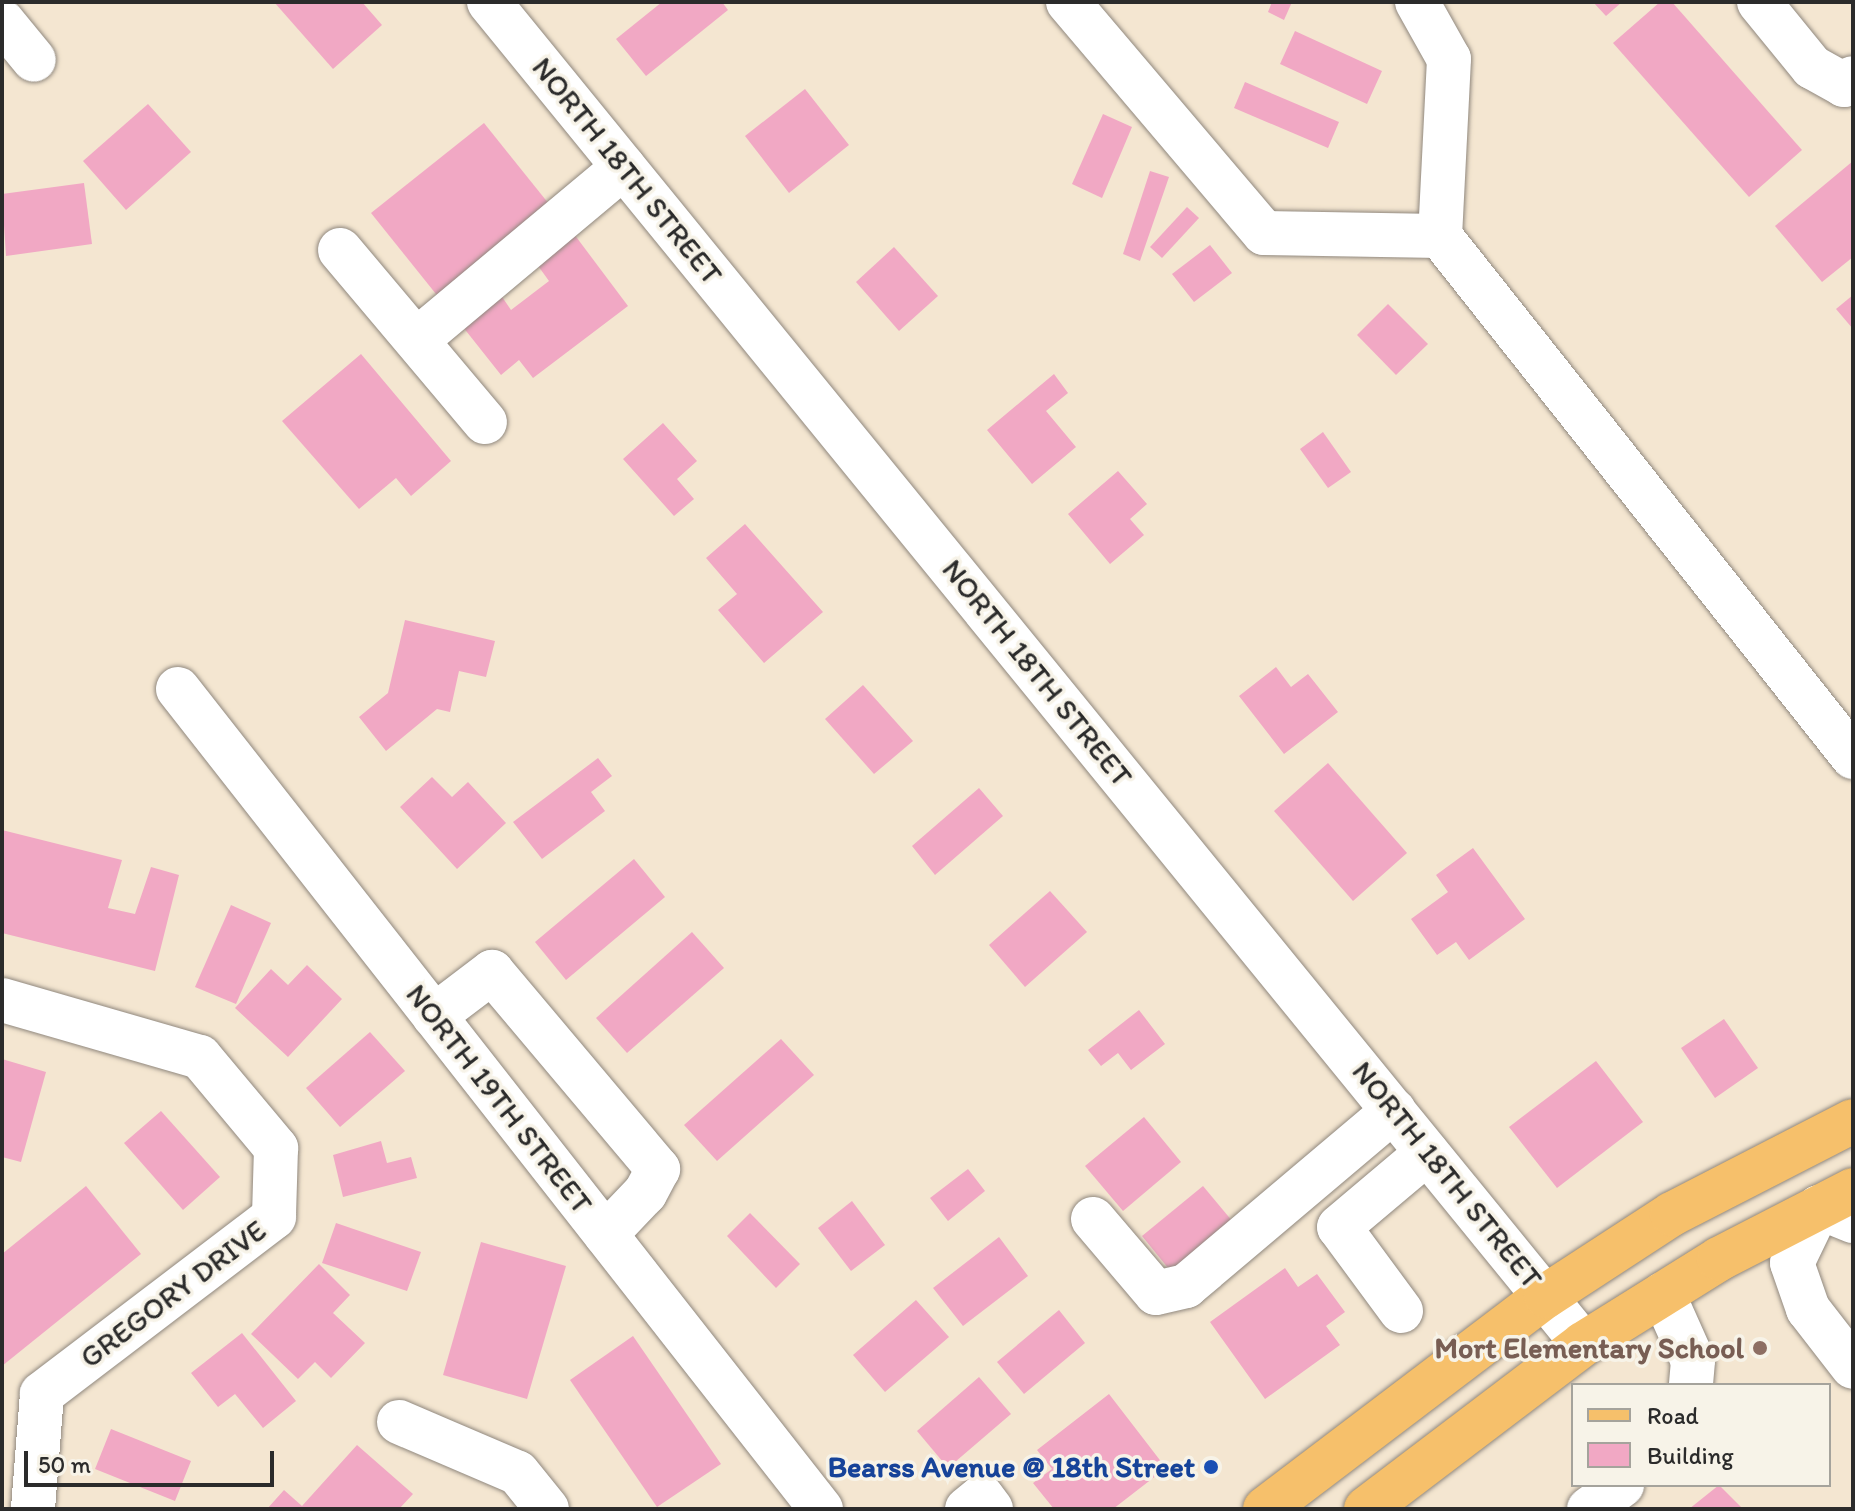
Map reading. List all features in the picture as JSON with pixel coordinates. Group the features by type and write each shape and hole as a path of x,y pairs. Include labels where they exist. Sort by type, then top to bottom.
{"main road":[{"path":"1265,1509 1546,1296 1672,1214 1795,1147 1853,1121"},
{"path":"1366,1509 1583,1344 1663,1294 1842,1206 1795,1147"}],"street":[{"name":"NORTH 18TH STREET","path":"489,2 1583,1344"},
{"path":"1068,2 1264,233 1440,236"},
{"path":"1417,2 1449,59 1440,236 1853,757"},
{"path":"1759,2 1812,67 1844,85 1853,78"},
{"path":"2,21 34,60"},
{"path":"418,339 624,167"},
{"path":"340,250 485,422"},
{"name":"NORTH 19TH STREET","path":"178,689 821,1509"},
{"path":"434,1016 492,972 658,1169 645,1193 606,1234"},
{"name":"GREGORY DRIVE","path":"2,1000 200,1057 276,1148 274,1217 42,1394 33,1509"},
{"path":"1093,1219 1156,1293 1186,1286 1394,1110"},
{"path":"1401,1311 1339,1227 1427,1153"},
{"path":"1842,1206 1792,1263 1808,1309 1853,1367"},
{"path":"1663,1294 1693,1361 1691,1383"},
{"path":"399,1422 518,1473 547,1509"},
{"path":"1589,1509 1619,1487"},
{"path":"967,1509 982,1497 991,1509"}],"building":[{"path":"274,2 362,2 382,25 333,69"},
{"path":"662,2 722,2 728,10 646,76 616,39"},
{"path":"1272,2 1292,2 1284,20 1268,12"},
{"path":"1593,2 1622,2 1606,16"},
{"path":"1660,2 1672,2 1802,150 1749,197 1613,43"},
{"path":"1295,31 1382,71 1367,104 1280,64"},
{"path":"1245,82 1339,122 1328,148 1234,108"},
{"path":"805,89 849,145 789,193 745,136"},
{"path":"148,104 191,152 126,210 83,161"},
{"path":"1103,114 1132,127 1102,198 1072,184"},
{"path":"484,123 553,209 440,299 371,213"},
{"path":"1853,161 1853,257 1822,282 1775,226"},
{"path":"1150,171 1169,177 1140,261 1123,254"},
{"path":"84,183 92,244 6,256 2,194"},
{"path":"1187,207 1199,218 1162,258 1150,247"},
{"path":"574,234 628,306 533,378 519,360 501,375 459,322 498,291 511,310 549,281 536,263"},
{"path":"1210,245 1232,273 1194,302 1172,274"},
{"path":"894,247 938,296 899,331 856,282"},
{"path":"1853,295 1853,329 1836,309"},
{"path":"1388,304 1428,344 1396,375 1357,335"},
{"path":"361,354 451,461 411,496 396,478 359,509 282,421"},
{"path":"1054,374 1068,393 1046,411 1076,447 1032,484 987,430"},
{"path":"663,423 697,461 677,479 694,499 674,516 623,459"},
{"path":"1323,432 1351,472 1328,488 1300,449"},
{"path":"1118,471 1147,504 1130,519 1144,535 1110,564 1068,514"},
{"path":"745,524 823,612 764,663 718,610 737,594 706,558"},
{"path":"405,620 495,641 486,677 459,671 450,712 437,709 386,751 359,717 388,693"},
{"path":"1276,667 1291,687 1308,674 1338,712 1284,754 1239,696"},
{"path":"863,685 913,741 874,774 825,719"},
{"path":"598,758 612,776 591,792 605,811 542,859 513,822"},
{"path":"1328,763 1407,853 1353,901 1274,811"},
{"path":"432,777 452,797 468,782 506,823 457,869 400,807"},
{"path":"979,788 1003,816 935,875 912,846"},
{"path":"2,830 122,860 108,908 135,914 151,867 179,875 155,971 2,933"},
{"path":"1473,848 1525,919 1469,960 1456,942 1437,955 1411,919 1448,892 1436,875"},
{"path":"634,859 665,897 566,980 535,942"},
{"path":"1050,891 1087,932 1025,987 989,945"},
{"path":"231,905 271,923 236,1004 195,987"},
{"path":"692,932 724,968 627,1053 596,1018"},
{"path":"307,965 342,999 288,1057 235,1008 271,969 288,985"},
{"path":"1139,1010 1165,1044 1131,1070 1118,1053 1101,1066 1088,1050"},
{"path":"1724,1019 1758,1068 1715,1098 1681,1048"},
{"path":"370,1032 405,1071 340,1127 306,1088"},
{"path":"781,1039 814,1075 717,1161 684,1125"},
{"path":"2,1059 46,1072 21,1162 2,1157"},
{"path":"1596,1061 1643,1122 1557,1188 1509,1127"},
{"path":"161,1111 220,1177 183,1210 124,1143"},
{"path":"1144,1117 1181,1162 1123,1211 1085,1166"},
{"path":"381,1141 387,1163 411,1157 417,1178 343,1197 333,1155"},
{"path":"968,1169 985,1191 948,1221 930,1198"},
{"path":"86,1186 141,1254 2,1366 2,1254"},
{"path":"1203,1186 1238,1228 1177,1279 1142,1236"},
{"path":"852,1201 885,1245 851,1271 818,1228"},
{"path":"750,1213 800,1264 776,1288 727,1236"},
{"path":"336,1223 421,1252 407,1291 322,1263"},
{"path":"999,1237 1028,1276 963,1326 933,1288"},
{"path":"481,1242 566,1266 527,1399 443,1375"},
{"path":"319,1264 350,1295 333,1313 365,1343 331,1378 315,1362 298,1379 251,1334"},
{"path":"1285,1268 1298,1287 1317,1274 1345,1312 1326,1326 1340,1345 1265,1399 1210,1322"},
{"path":"916,1300 949,1337 885,1392 853,1355"},
{"path":"1059,1310 1085,1343 1024,1394 997,1362"},
{"path":"242,1333 296,1401 263,1428 235,1394 218,1407 191,1373"},
{"path":"633,1336 721,1464 657,1507 570,1380"},
{"path":"979,1377 1011,1414 948,1468 917,1431"},
{"path":"1109,1394 1166,1468 1113,1509 1054,1509 1033,1483 1052,1469 1037,1450"},
{"path":"111,1429 191,1461 175,1501 95,1469"},
{"path":"357,1445 413,1494 399,1509 267,1509 284,1490 302,1506"},
{"path":"1716,1487 1721,1487 1743,1509 1689,1509"}],"place":[{"name":"Mort Elementary School","path":"1760,1348"},
{"name":"Bearss Avenue @ 18th Street","path":"1211,1467"}]}
